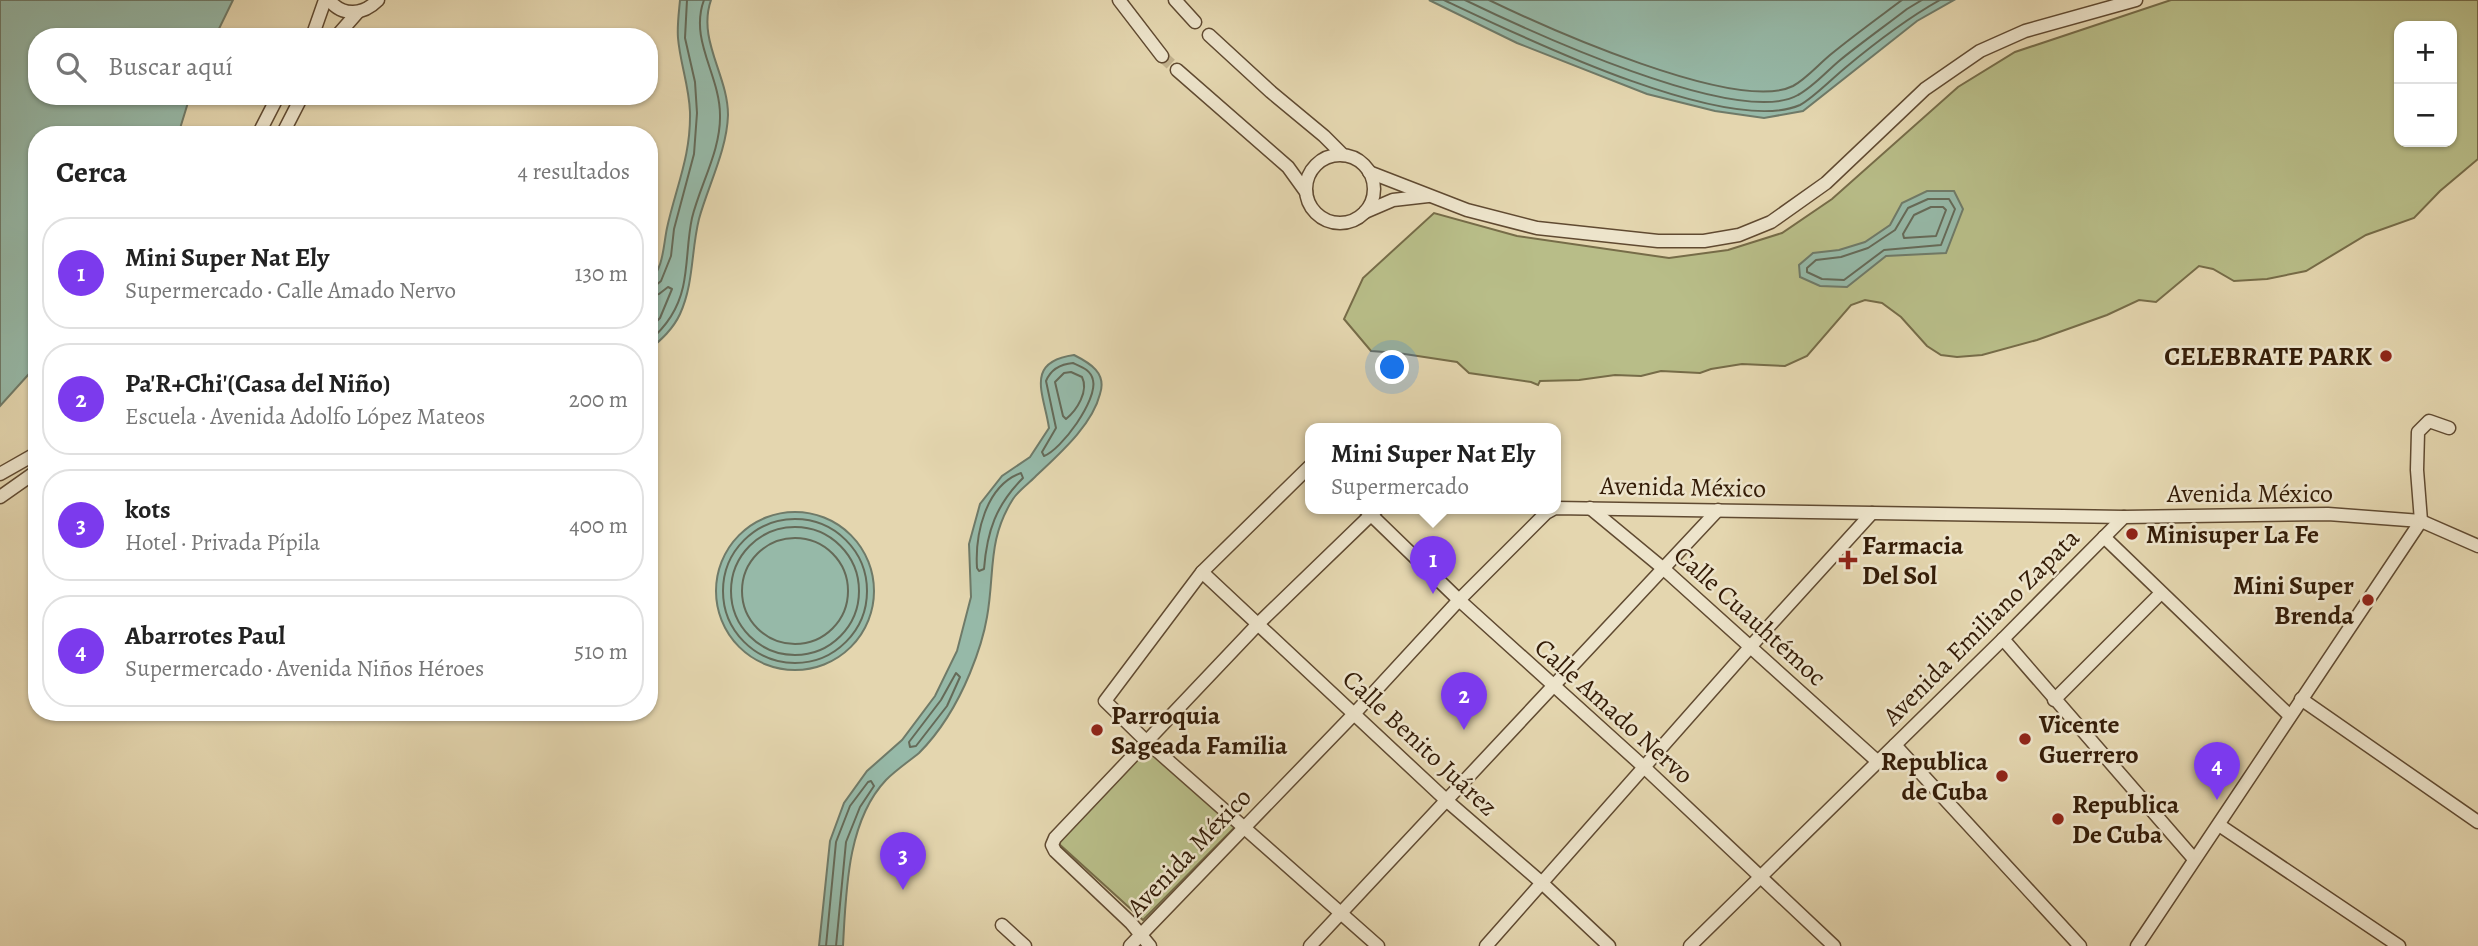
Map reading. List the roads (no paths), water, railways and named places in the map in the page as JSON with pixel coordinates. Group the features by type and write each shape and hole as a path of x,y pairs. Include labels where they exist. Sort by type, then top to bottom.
{"street":[{"path":"316,28 327,0 341,10 357,13"},
{"path":"344,28 357,13 370,8 377,0"},
{"path":"1119,0 1162,56"},
{"path":"1175,0 1195,22"},
{"path":"1306,192 1310,173 1316,165 1333,156 1343,155 1353,158 1369,172 1428,197 1537,228 1658,241 1704,242 1739,235 1771,222 1826,183 1925,89 1980,51 2025,31 2136,0"},
{"path":"1209,35 1343,155"},
{"path":"1177,70 1288,167 1306,192 1309,203 1324,219 1346,222 1393,200 1428,197"},
{"path":"263,126 273,105"},
{"path":"287,126 297,105"},
{"path":"1365,212 1373,193 1369,172"},
{"path":"2137,946 2421,521 2417,470 2418,432 2429,421 2449,428"},
{"path":"0,474 28,458"},
{"path":"1305,472 1202,572 1105,701 1146,741 1378,946"},
{"path":"0,497 28,477"},
{"name":"Avenida México","path":"1561,508 2124,517 2328,514 2421,521 2478,546"},
{"name":"Calle Cuauhtémoc","path":"1590,508 1665,570 1877,761"},
{"path":"1310,946 1552,686 1665,570 1718,510"},
{"path":"1486,946 1872,513"},
{"path":"1150,946 1131,923 1055,851 1052,845 1055,838 1258,624 1367,514"},
{"name":"Calle Amado Nervo","path":"1375,514 1459,600 1645,768 1834,946"},
{"name":"Avenida México","path":"1130,946 1354,715 1459,600 1545,514"},
{"name":"Avenida Emiliano Zapata","path":"1690,946 2124,517"},
{"path":"2104,537 2290,716"},
{"name":"Calle Benito Juárez","path":"1202,572 1446,800 1542,883 1609,946"},
{"path":"2054,700 2161,593"},
{"path":"2003,639 2194,859"},
{"path":"2301,699 2478,822"},
{"path":"1895,745 2080,946"},
{"path":"2219,825 2399,946"},
{"path":"1002,925 1025,946"}],"water":[{"path":"0,0 233,0 219,28 28,28 28,105 187,105 181,126 28,126 28,375 0,406"},
{"path":"680,0 711,0 708,15 710,43 727,100 728,115 721,155 699,219 685,302 674,324 658,342 658,270 686,157 690,128 678,23"},
{"path":"1429,0 1954,0 1917,21 1803,111 1764,118 1715,111 1647,94 1517,43"},
{"path":"1927,191 1954,191 1963,209 1946,253 1886,256 1847,287 1820,286 1800,277 1799,265 1813,253 1839,250 1865,242 1890,225 1902,203"},
{"path":"1074,355 1091,365 1099,375 1102,387 1096,406 1082,429 1018,493 1005,514 995,543 986,624 970,673 935,735 919,753 886,780 873,797 863,816 851,858 843,946 819,946 830,841 844,803 867,771 902,740 935,696 957,651 971,597 969,544 980,504 1002,476 1030,457 1049,428 1042,392 1043,372 1058,359"},
{"path":"795,512 825,518 851,535 868,561 874,591 868,621 851,647 825,664 795,670 765,664 739,647 722,621 716,591 722,561 739,535 765,518"}],"tunnel":[{"path":"1162,56 1177,70"}],"place":[{"name":"CELEBRATE PARK","path":"2386,356"},
{"name":"Minisuper La Fe","path":"2132,534"},
{"name":"Farmacia Del Sol","path":"1848,560"},
{"name":"Mini Super Nat Ely","path":"1433,594"},
{"name":"Mini Super Brenda","path":"2368,600"},
{"name":"Parroquia Sageada Familia","path":"1097,730"},
{"name":"Pa'R+Chi'(Casa del Niño)","path":"1464,730"},
{"name":"Vicente Guerrero","path":"2025,739"},
{"name":"Republica de Cuba","path":"2002,776"},
{"name":"Abarrotes Paul","path":"2217,800"},
{"name":"Republica De Cuba","path":"2058,819"},
{"name":"kots","path":"903,890"}]}
